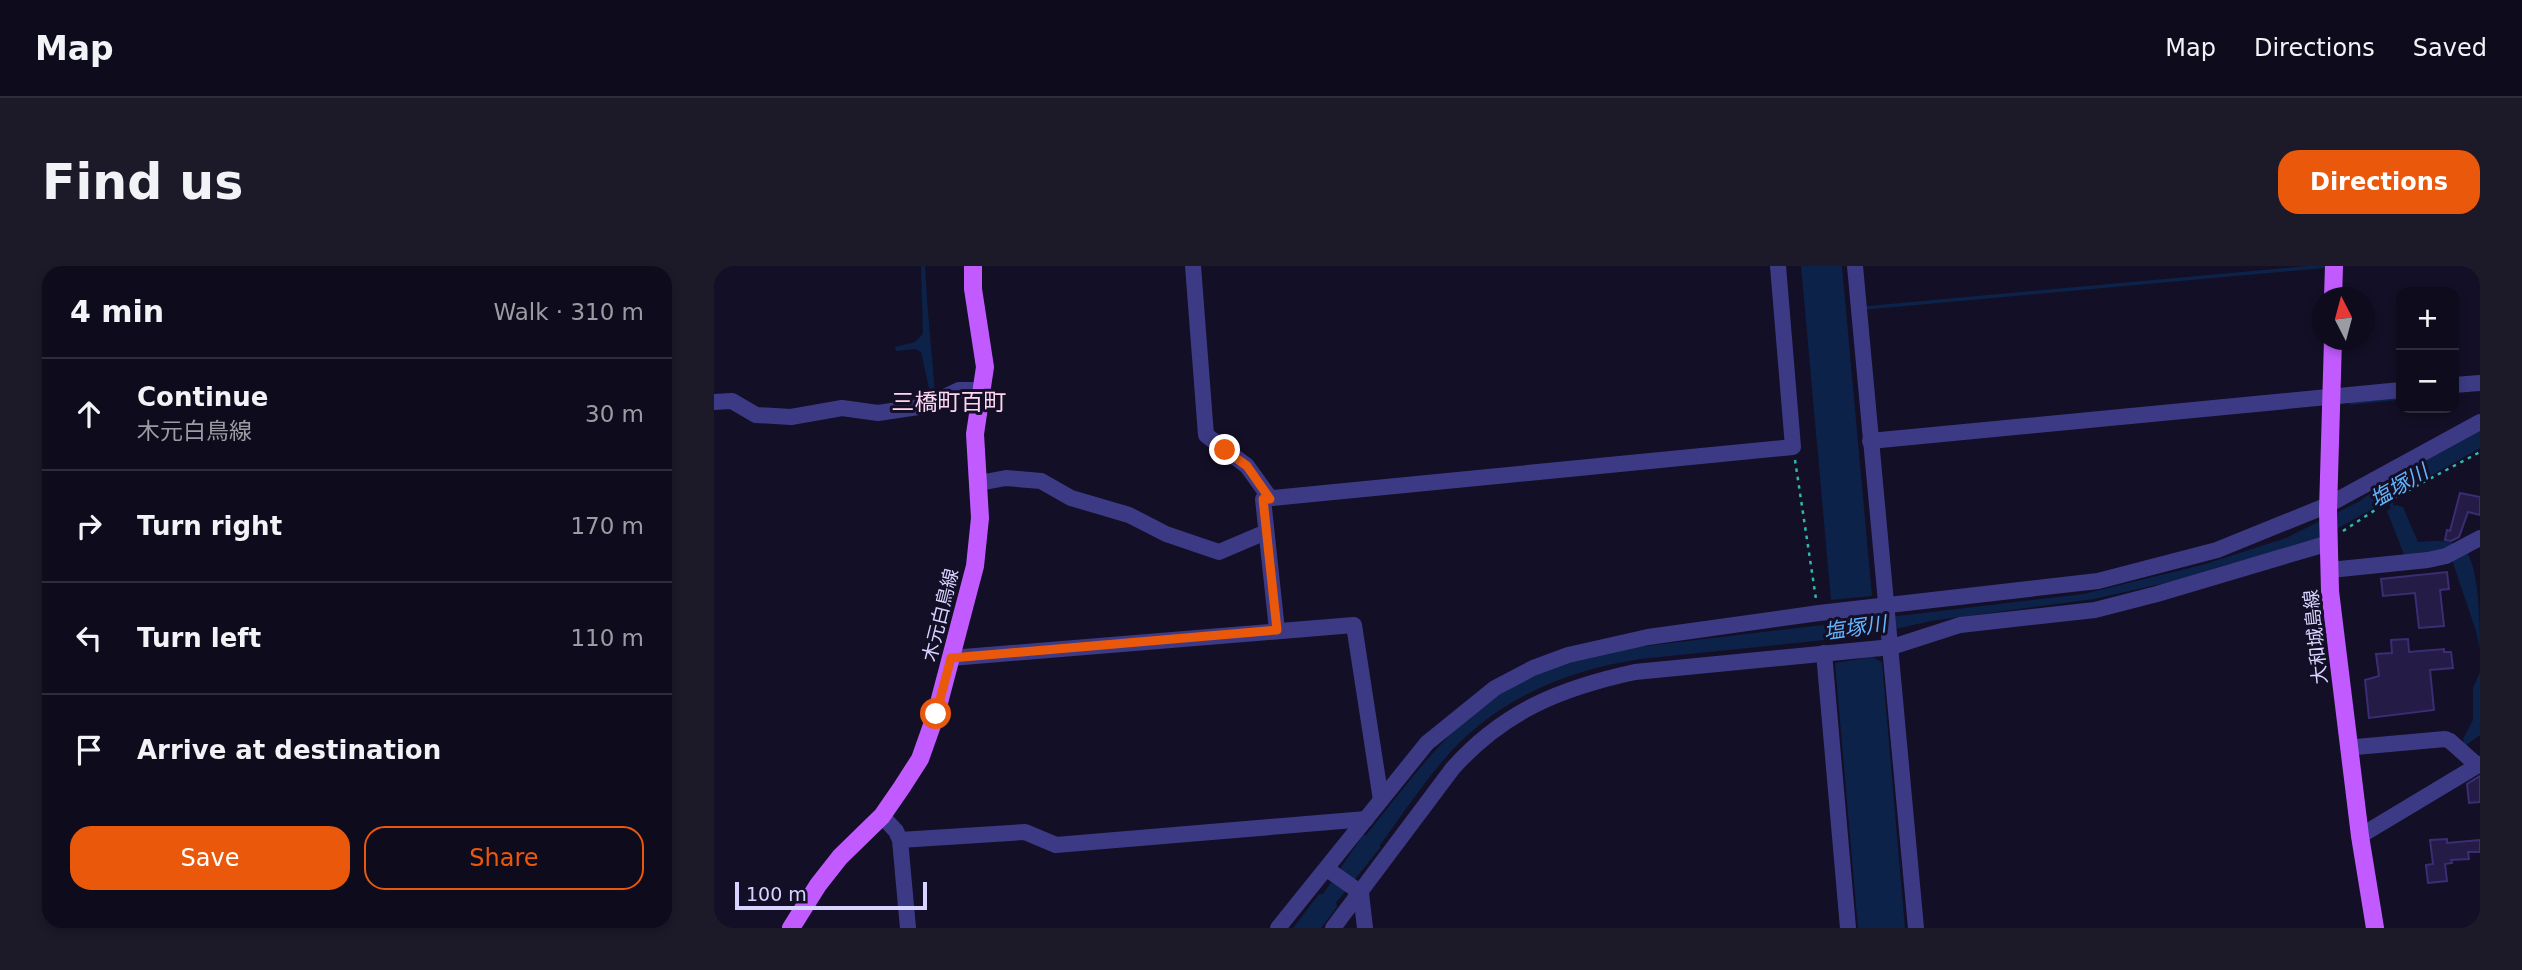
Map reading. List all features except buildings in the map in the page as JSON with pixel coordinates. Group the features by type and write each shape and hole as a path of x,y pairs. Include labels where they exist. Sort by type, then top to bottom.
{"main road":[{"name":"木元白鳥線","path":"792,928 818,885 840,857 882,816 920,759 936,714 975,566 981,518 975,434 980,415 985,367 973,289 973,266"},
{"path":"2333,287 2334,266"},
{"name":"大和城島線","path":"2332,350 2328,508 2330,570 2338,662 2360,836 2375,928"}],"street":[{"path":"1193,266 1206,435 1247,466 1270,499"},
{"path":"1277,630 1263,499 1793,447 1778,266"},
{"path":"1855,266 1916,928"},
{"path":"2459,385 2480,383"},
{"path":"714,402 732,401 756,415 791,417 842,408 878,413 925,406 960,390 981,390"},
{"path":"1870,441 2396,390"},
{"path":"1278,928 1427,743 1495,688 1532,668 1612,643 1819,613 2098,581 2217,550 2328,508 2480,422"},
{"path":"979,483 1006,478 1041,481 1071,498 1129,515 1166,534 1219,552 1266,532"},
{"path":"2330,570 2428,560 2446,556 2480,538"},
{"path":"1333,928 1357,891 1472,746 1505,720 1545,699 1593,681 1635,673 1892,646 1960,625 2095,610 2157,594 2329,539"},
{"path":"951,658 1354,625 1381,800"},
{"path":"1824,653 1848,928"},
{"path":"2356,747 2445,739 2478,764 2360,836"},
{"path":"882,816 896,831 900,840 908,928"},
{"path":"900,840 1025,832 1056,845 1366,819"},
{"path":"1327,869 1357,891 1365,928"}],"path":[{"path":"1793,447 1819,613"},
{"path":"2329,539 2392,499 2480,452"}],"water":[{"path":"921,266 925,266 934,379 935,395 931,397 921,352 915,349 896,351 895,347 915,342 923,334"},
{"path":"1801,266 1842,266 1872,596 1831,600"},
{"name":"塩塚川","path":"2480,429 2480,448 2310,544 2174,581 2094,599 1931,621 1864,636 1640,659 1611,664 1557,681 1506,706 1461,741 1425,783 1380,848 1336,903 1337,907 1321,928 1293,928 1319,894 1323,894 1363,835 1366,835 1447,738 1494,698 1551,669 1612,650 2083,594 2202,565 2286,538 2360,501 2384,483"},
{"path":"2395,505 2403,507 2418,542 2451,542 2461,546 2467,553 2478,594 2480,650 2452,560 2405,557 2387,511"},
{"path":"1872,657 1882,662 1905,928 1858,928 1835,663"},
{"path":"2480,672 2480,735 2465,746 2463,739 2473,720 2473,688"}],"waterway":[{"path":"1865,308 2326,266"},
{"path":"2351,403 2396,398"},
{"path":"2390,495 2392,507"}],"district":[{"name":"三橋町百町","path":"949,402"}],"route":[{"path":"936,714 951,658 1277,630 1263,499 1270,499 1247,466 1225,450"}]}
